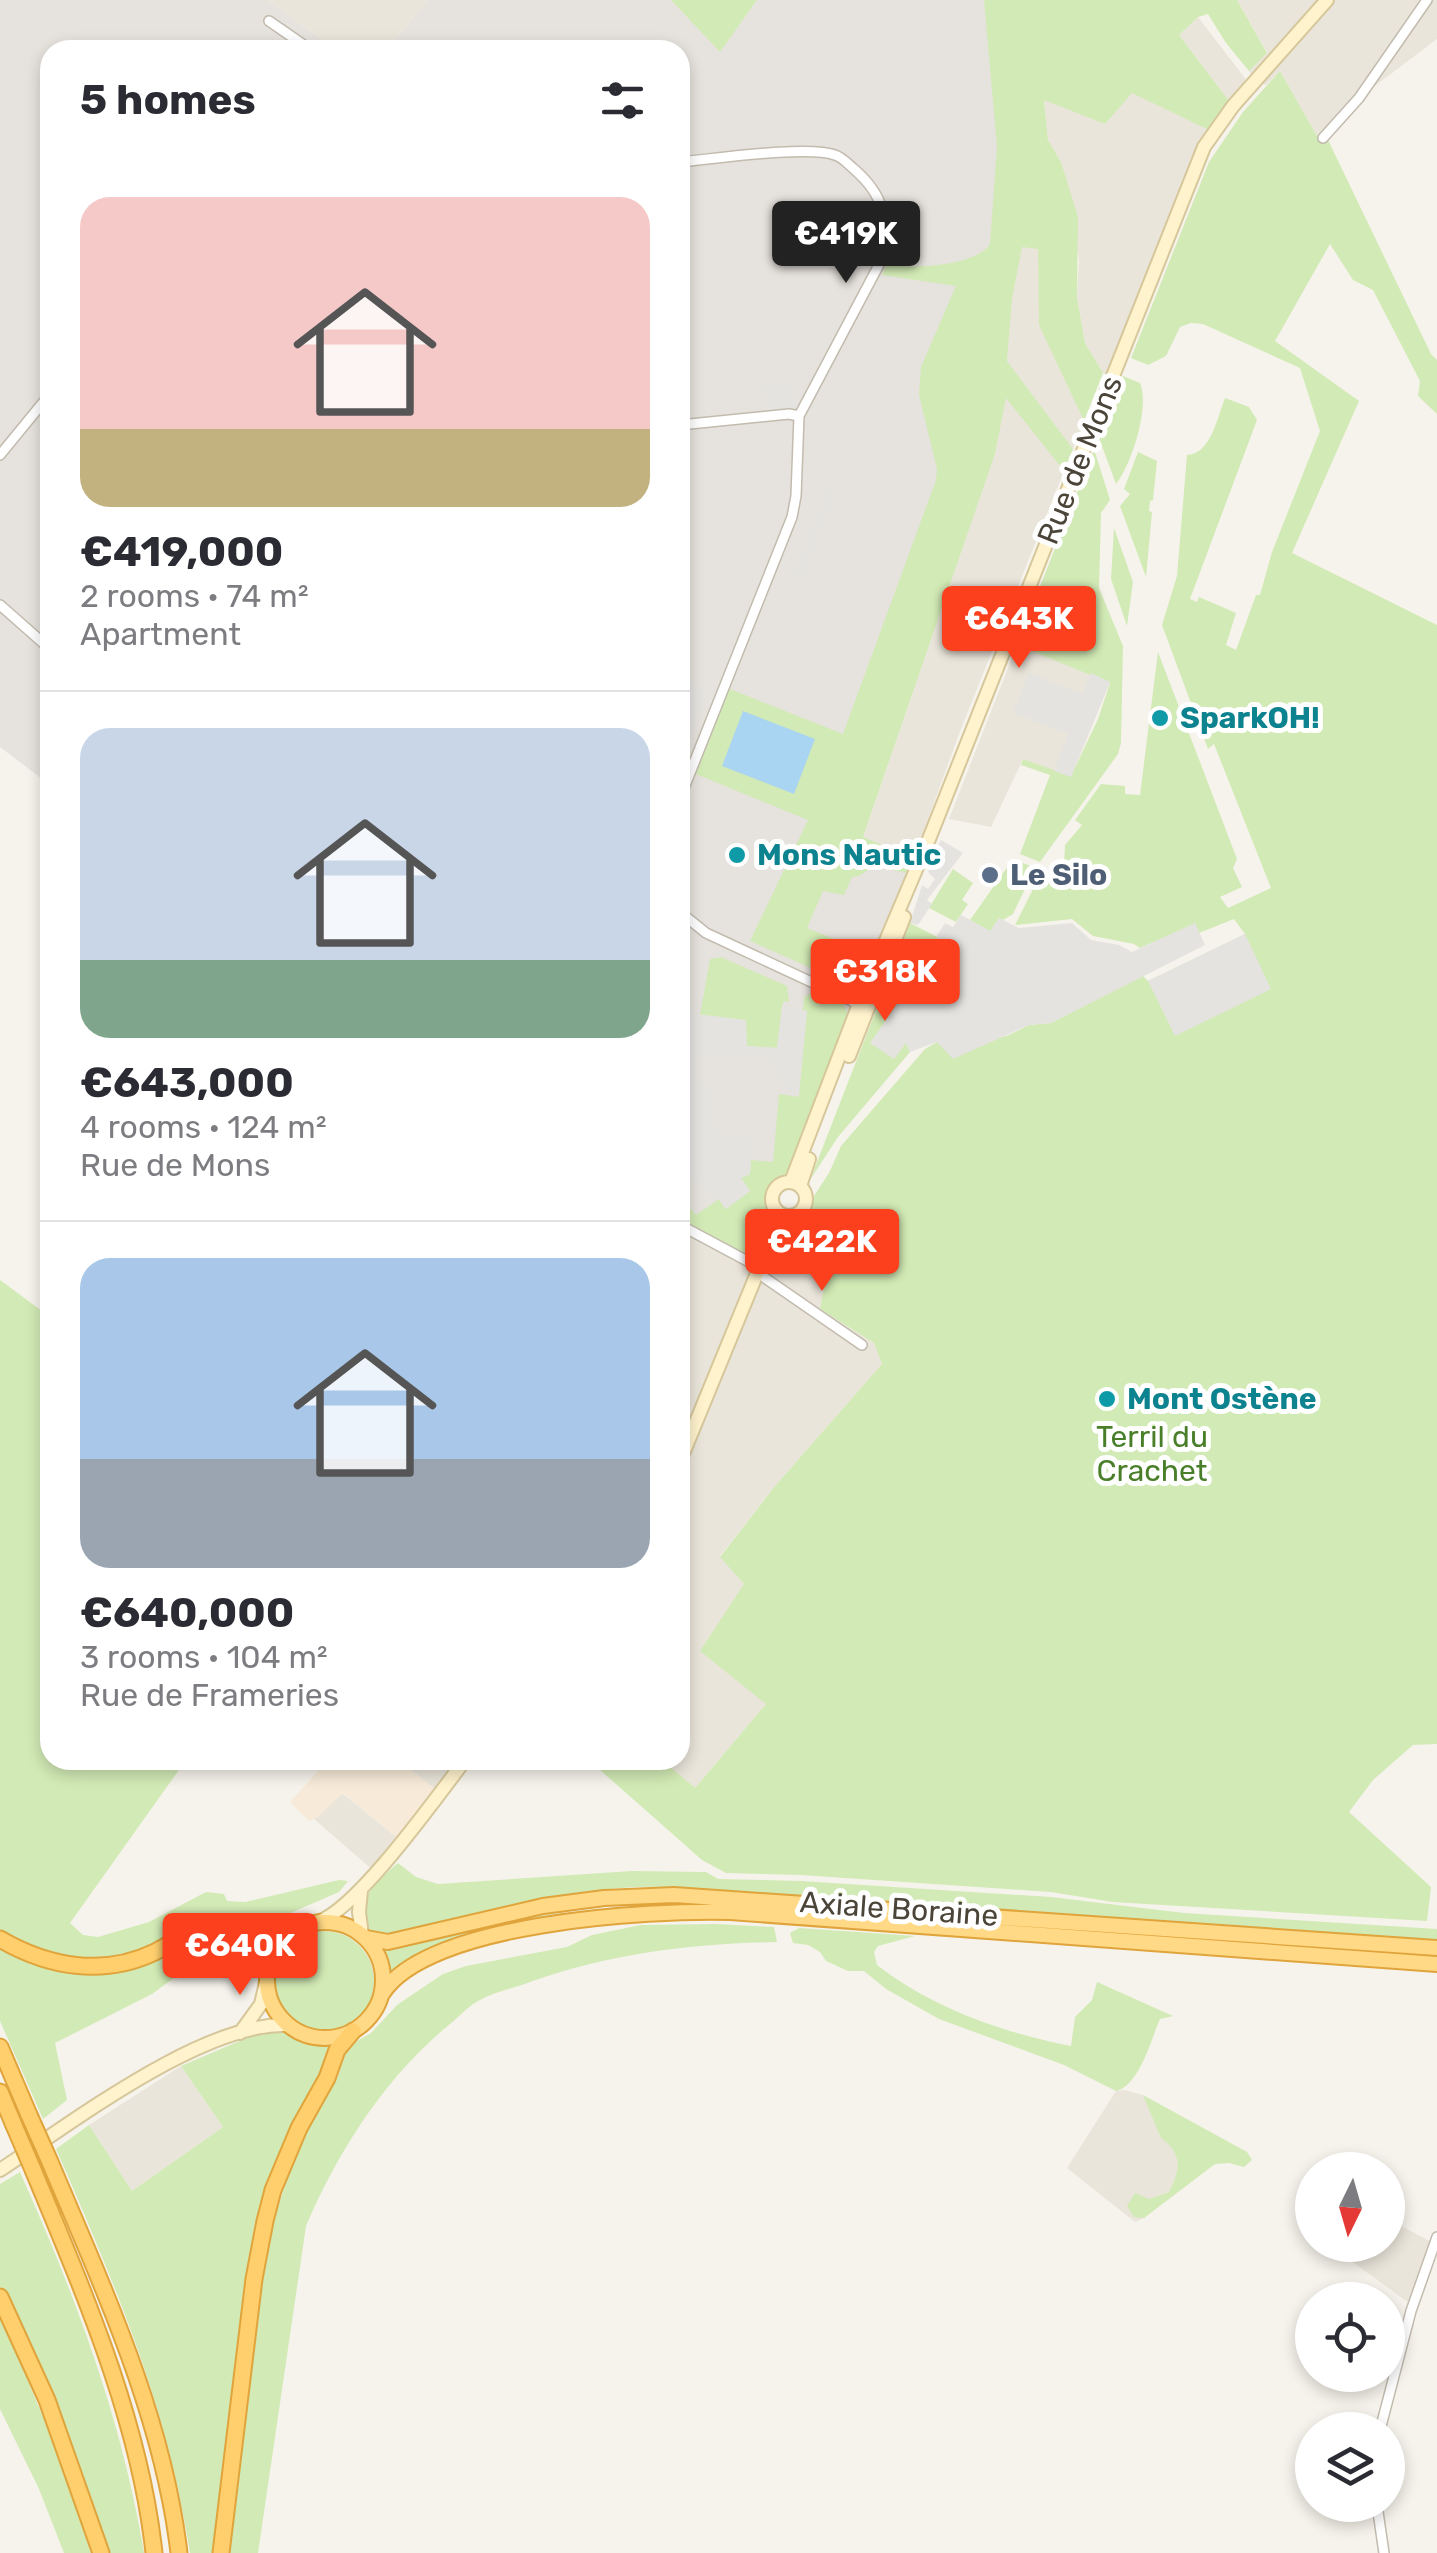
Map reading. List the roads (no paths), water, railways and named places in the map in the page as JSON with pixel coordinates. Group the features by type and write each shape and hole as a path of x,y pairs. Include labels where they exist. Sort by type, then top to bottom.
{"highway":[{"name":"Axiale Boraine","path":"364,1937 388,1942 543,1906 604,1898 674,1896 1437,1948"},
{"name":"Axiale Boraine","path":"382,1994 397,1973 475,1942 573,1920 647,1912 750,1914 1437,1964"},
{"path":"0,1939 44,1960 96,1967 152,1954 193,1933 221,1932 253,1943 318,1922 341,1924 364,1937 379,1958 382,1994 371,2016 337,2050 328,2078 299,2128 272,2190 254,2279 222,2553"},
{"path":"293,1932 274,1952 267,1978 275,2008 288,2025 320,2038 353,2031"},
{"path":"0,2047 138,2378 168,2487 179,2553"},
{"path":"0,2092 80,2284 109,2368 144,2491 154,2553"},
{"path":"0,2297 64,2442 101,2553"}],"main road":[{"name":"Rue de Mons","path":"796,1184 923,853 1204,147 1226,115 1328,0"},
{"path":"796,1184 806,1198 802,1210 792,1216 781,1215 774,1210 771,1196 776,1187 796,1184"},
{"path":"690,1437 781,1215"},
{"path":"318,1922 333,1916 361,1890 458,1770"},
{"path":"361,1890 359,1912 364,1937"},
{"path":"240,2033 261,2004 267,1978"},
{"path":"0,2170 173,2058 263,2026 288,2025"}],"street":[{"path":"1324,138 1359,98 1427,0"},
{"path":"269,21 297,40"},
{"path":"690,161 814,151 838,155 881,200 885,234 882,259 799,416 792,517 690,773"},
{"path":"0,455 40,406"},
{"path":"690,424 799,416"},
{"path":"0,605 40,640"},
{"path":"690,920 706,933 864,1006"},
{"path":"690,1231 751,1262 758,1271 862,1345"},
{"path":"1385,2412 1411,2311 1437,2237"},
{"path":"1379,2522 1384,2553"}],"water":[{"path":"743,711 815,739 794,794 722,766"}],"place":[{"name":"SparkOH!","path":"1160,718"},
{"name":"Mons Nautic","path":"737,855"},
{"name":"Le Silo","path":"990,875"},
{"name":"Mont Ostène","path":"1107,1399"}],"park label":[{"name":"Terril du Crachet","path":"1152,1454"}]}
